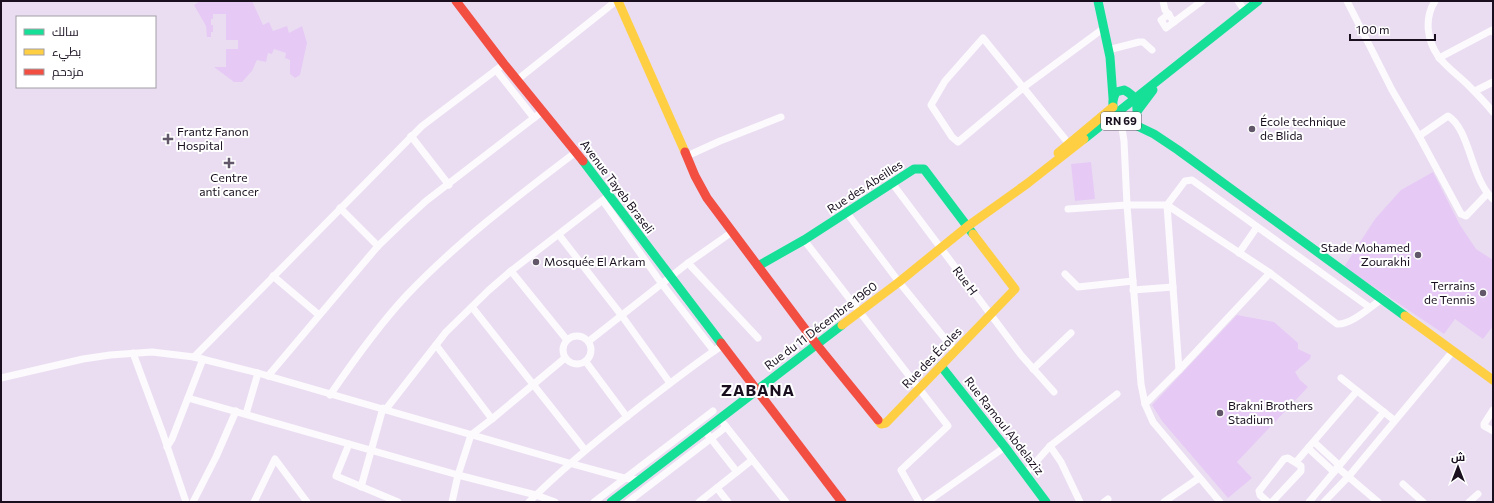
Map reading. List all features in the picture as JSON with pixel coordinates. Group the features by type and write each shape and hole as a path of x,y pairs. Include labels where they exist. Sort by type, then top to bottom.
{"main road":[{"name":"Avenue Tayeb Braseli","path":"456,1 504,64 576,152 606,198 723,345 842,502"},
{"path":"617,1 695,176 707,198 817,344"},
{"path":"1098,1 1109,53 1113,102"},
{"name":"Rue du 11 Décembre 1960","path":"611,502 898,282 968,226 1028,183 1258,1"},
{"name":"Rue du 11 Décembre 1960","path":"1129,92 1142,87 1233,15 1245,11"},
{"name":"Rue du 11 Décembre 1960","path":"1138,111 1146,98 1155,88 1241,20 1245,11"},
{"path":"1109,53 1118,79 1129,92"},
{"name":"RN 69","path":"1118,91 1129,92 1136,102 1138,111 1136,119 1125,122 1114,113 1113,102 1118,91"},
{"name":"Rue du 11 Décembre 1960","path":"1008,198 1024,180 1113,102"},
{"path":"1138,111 1154,134"},
{"path":"1125,122 1154,134"},
{"name":"Rue du 11 Décembre 1960","path":"1008,198 1030,187 1093,138 1125,122"},
{"name":"RN 69","path":"1154,134 1493,380"},
{"name":"Rue des Abeilles","path":"758,266 804,240 914,169 924,169 968,226"},
{"name":"Rue des Écoles","path":"817,344 881,424 886,423 1015,289 968,226"},
{"name":"Rue Ramoul Abdelaziz","path":"941,366 1026,473 1046,502"}],"street":[{"path":"517,80 617,1"},
{"path":"1163,1 1165,10 1169,14 1161,20 1166,28 1202,1"},
{"path":"1238,1 1245,11"},
{"path":"1347,1 1392,90 1419,136 1461,214 1466,216 1490,196 1481,185 1462,136 1453,119 1448,116 1419,136"},
{"path":"1435,1 1431,8 1428,23 1429,36 1432,46 1439,58 1475,91 1493,112"},
{"path":"1065,139 1024,87 983,38 945,81 931,105 952,137 958,142 1024,87 1104,28"},
{"path":"1439,58 1492,30 1493,32"},
{"path":"1109,53 1139,42 1143,42 1152,50"},
{"path":"194,357 412,136 442,110 504,64"},
{"path":"496,70 534,118"},
{"path":"1475,91 1493,82"},
{"path":"268,376 378,246 418,209 543,111"},
{"path":"687,156 781,116"},
{"path":"1125,122 1124,141 1127,205 1133,290 1141,384 1145,404 1153,422 1220,502"},
{"path":"412,136 449,185"},
{"path":"330,395 359,353 383,323 406,296 432,270 462,243 545,175 576,152"},
{"path":"1179,370 1167,205 1185,181 1192,180 1370,307"},
{"name":"Rue H","path":"892,183 1021,355 1054,392"},
{"path":"361,487 385,409 446,332 511,271 606,198 662,284 714,351"},
{"path":"1068,209 1127,205 1167,205 1270,273 1337,324 1350,322 1382,299"},
{"path":"340,208 378,246"},
{"path":"847,213 898,282 955,351"},
{"path":"1239,252 1257,227"},
{"path":"589,341 688,263 732,232"},
{"path":"559,235 622,316 670,383"},
{"path":"804,240 948,426 901,470 919,502"},
{"path":"688,263 758,338"},
{"path":"511,271 567,340"},
{"path":"1145,404 1270,273"},
{"path":"1065,274 1078,287 1133,282"},
{"path":"273,276 320,315"},
{"path":"1133,290 1173,287"},
{"path":"472,307 585,450"},
{"path":"1033,369 1071,333"},
{"path":"580,336 589,341 592,350 586,362 579,365 568,361 565,358 563,349 567,340 571,337 580,336"},
{"path":"529,502 569,463 585,450 670,383 723,345"},
{"path":"436,346 492,419"},
{"path":"1324,502 1349,476 1394,420 1453,351"},
{"path":"1,378 83,359 133,353 152,352 194,357 258,373 569,463 624,478 639,480"},
{"path":"133,353 186,502"},
{"path":"452,502 458,475 471,435 565,358"},
{"path":"167,447 203,359"},
{"path":"586,362 627,417"},
{"path":"246,414 258,373"},
{"path":"1341,378 1394,420"},
{"path":"1296,462 1358,391"},
{"path":"1026,473 1050,446 1117,394"},
{"path":"188,398 458,475 536,495 555,502"},
{"path":"193,502 216,457 236,411"},
{"path":"594,502 713,411"},
{"path":"1309,502 1384,412"},
{"path":"1492,415 1484,426 1493,431"},
{"path":"720,419 786,502"},
{"path":"628,502 726,427"},
{"path":"705,431 712,438 737,472"},
{"path":"1314,442 1337,468"},
{"path":"349,444 336,476 398,502"},
{"path":"1050,446 1061,462 1080,502"},
{"path":"928,502 1005,447"},
{"path":"1308,448 1349,476 1378,502"},
{"path":"1268,502 1259,491 1284,459 1288,458 1301,466 1301,471 1272,502"},
{"path":"254,502 275,459 307,502"},
{"path":"699,502 752,460"},
{"path":"1164,502 1199,478"},
{"path":"1403,484 1423,502"},
{"path":"717,488 728,502"},
{"path":"1469,502 1478,494"}],"shaded area":[{"path":"200,1 252,1 263,25 269,22 273,31 287,26 289,33 302,26 307,43 300,75 295,78 290,74 290,60 285,58 286,53 274,49 272,54 268,53 266,62 257,60 252,71 242,82 234,82 214,67 226,67 226,49 238,49 238,40 226,40 226,14 213,14 211,25 213,25 213,32 211,32 211,37 207,37 206,26 194,5"},
{"path":"1091,162 1095,199 1075,201 1071,164"},
{"name":"Stade Mohamed Zourakhi","path":"1433,172 1460,225 1476,249 1493,260 1493,326 1483,339 1455,319 1444,334 1344,267 1375,219 1401,190"},
{"name":"Brakni Brothers Stadium","path":"1237,315 1274,322 1298,343 1298,349 1311,355 1310,359 1295,372 1300,380 1308,387 1237,462 1252,478 1228,498 1162,421 1152,405"}],"traffic: fast":[{"path":"1098,1 1110,57 1113,98"},
{"path":"1084,139 1258,1"},
{"path":"1124,90 1134,98 1137,106 1136,119 1128,124 1116,116 1113,107 1116,92 1124,90"},
{"path":"1138,110 1153,90"},
{"path":"1131,123 1154,134 1178,150 1405,316"},
{"path":"583,161 721,343"},
{"path":"758,266 804,240 914,169 924,169 973,234"},
{"path":"611,502 842,325"},
{"path":"941,366 1046,502"}],"traffic: slow":[{"path":"618,1 685,152"},
{"path":"1058,153 1113,107"},
{"path":"842,325 899,282 968,226 1028,183 1084,139"},
{"path":"878,420 881,424 886,423 1015,289 973,234"},
{"path":"1405,316 1493,380"}],"traffic: jam":[{"path":"456,1 504,64 583,161"},
{"path":"685,152 695,176 707,198 817,345 878,420"},
{"path":"721,343 842,502"}],"place":[{"name":"École technique de Blida","path":"1252,129"},
{"name":"Frantz Fanon Hospital","path":"168,139"},
{"name":"Centre anti cancer","path":"229,163"},
{"name":"Stade Mohamed Zourakhi","path":"1418,255"},
{"name":"Mosquée El Arkam","path":"536,262"},
{"name":"Terrains de Tennis","path":"1483,293"},
{"name":"Brakni Brothers Stadium","path":"1220,413"}],"district":[{"name":"ZABANA","path":"758,390"}]}
